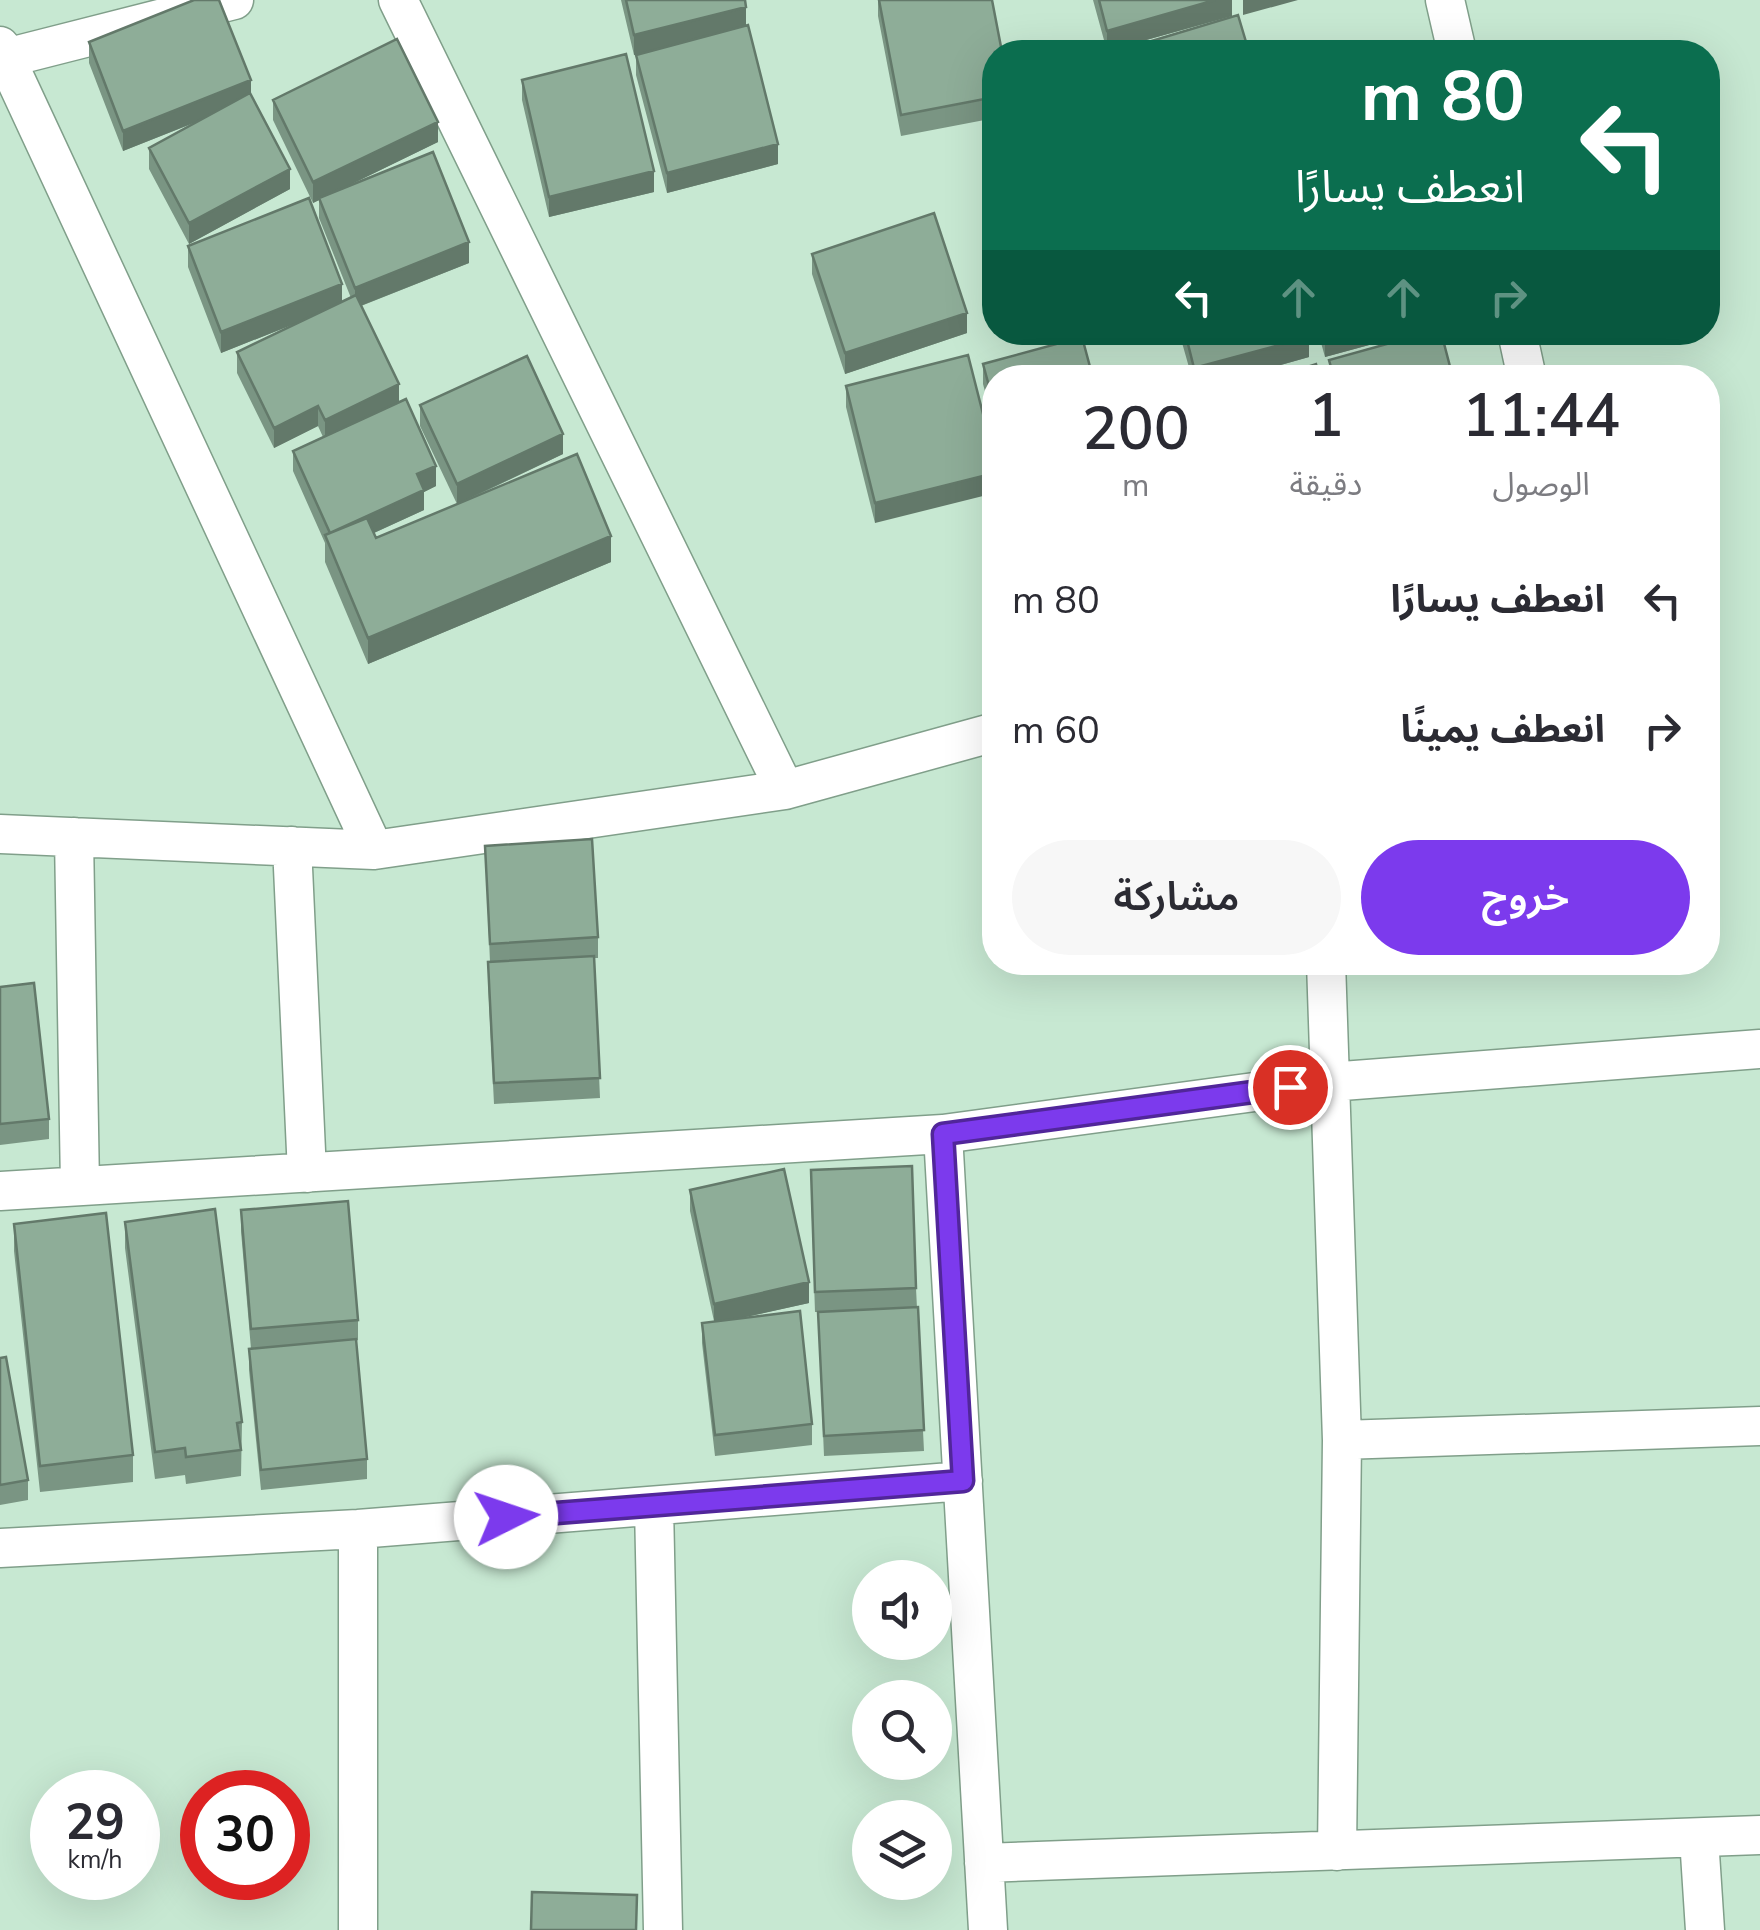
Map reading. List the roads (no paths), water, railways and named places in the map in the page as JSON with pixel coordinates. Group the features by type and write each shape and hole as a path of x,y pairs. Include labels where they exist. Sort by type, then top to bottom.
{"street":[{"path":"234,0 3,52 374,850"},
{"path":"398,0 785,790"},
{"path":"1445,0 1453,40"},
{"path":"0,834 374,850 785,790 982,736"},
{"path":"74,838 80,1186"},
{"path":"292,846 307,1173"},
{"path":"1326,975 1342,1440 1337,1850"},
{"path":"0,1191 943,1134 1329,1082 1760,1049"},
{"path":"943,1134 988,1930"},
{"path":"1342,1440 1760,1426"},
{"path":"0,1548 358,1529 963,1481"},
{"path":"654,1506 662,1930"},
{"path":"358,1529 358,1930"},
{"path":"984,1863 1760,1836"},
{"path":"1699,1838 1705,1930"}]}
